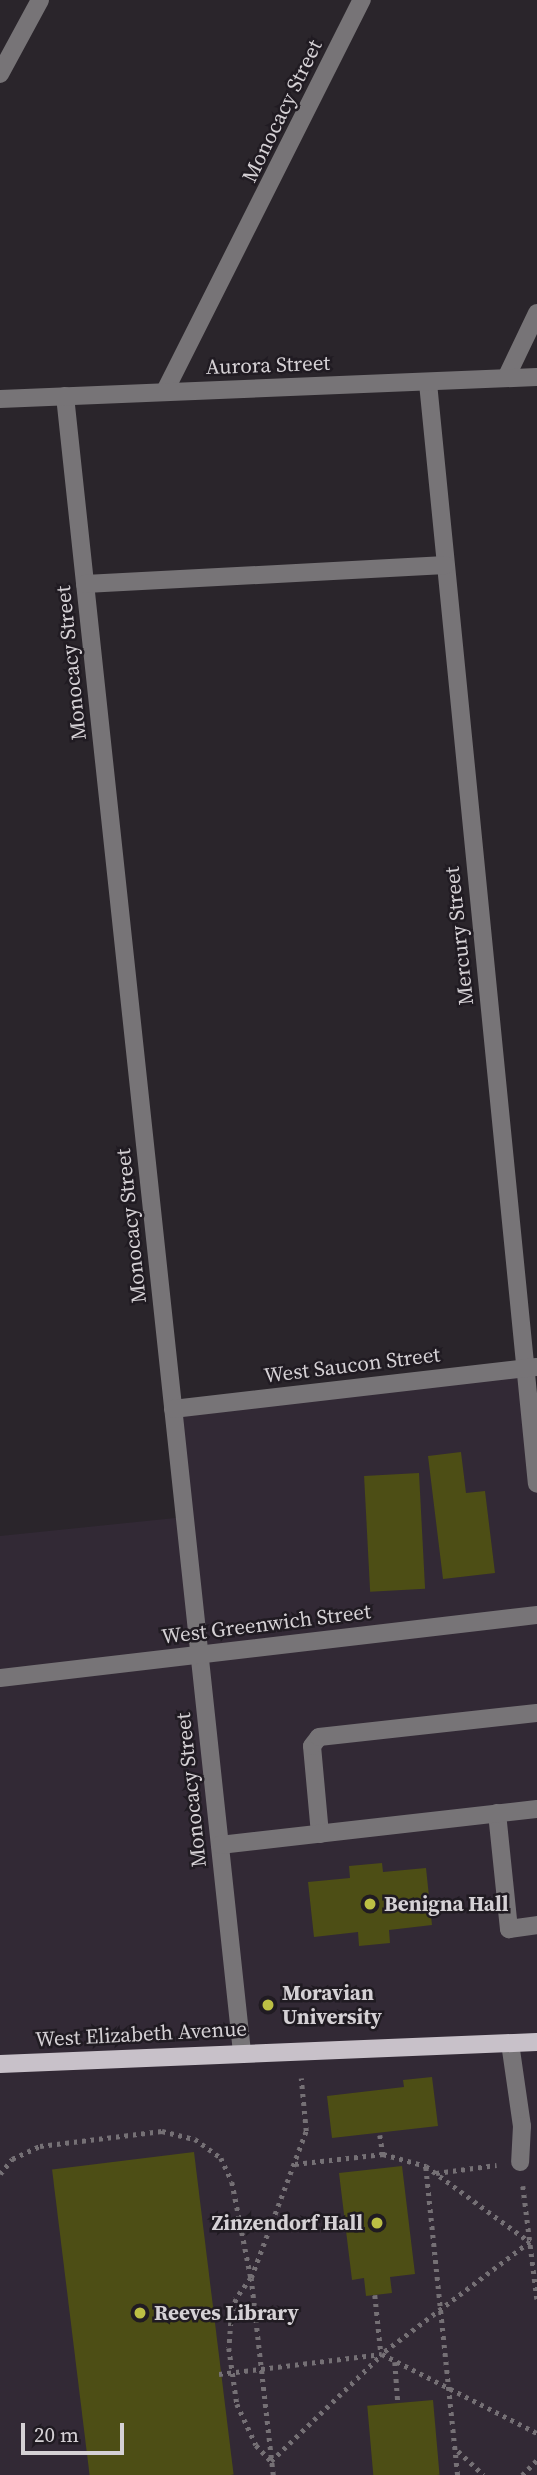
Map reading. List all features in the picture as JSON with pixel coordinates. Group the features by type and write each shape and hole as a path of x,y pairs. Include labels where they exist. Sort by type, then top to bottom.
{"main road":[{"name":"West Elizabeth Avenue","path":"0,2064 537,2042"}],"street":[{"path":"0,74 40,0"},
{"name":"Monocacy Street","path":"165,391 362,0"},
{"path":"506,378 537,313"},
{"name":"Aurora Street","path":"0,400 537,377"},
{"name":"Mercury Street","path":"428,383 531,1367 537,1484"},
{"name":"Monocacy Street","path":"65,396 242,2052"},
{"path":"85,584 446,565"},
{"name":"West Saucon Street","path":"173,1409 531,1367"},
{"name":"West Greenwich Street","path":"0,1678 537,1615"},
{"path":"320,1834 312,1746 319,1737 537,1713"},
{"path":"220,1846 537,1808"},
{"path":"497,1813 509,1929 537,1925"},
{"path":"510,2043 522,2126 520,2162"}],"path":[{"path":"271,2461 246,2426 232,2372 231,2322 236,2299 251,2278 306,2131 301,2077"},
{"path":"0,2174 12,2159 40,2146 180,2133 209,2147 228,2170 251,2278 273,2475"},
{"path":"380,2135 383,2154"},
{"path":"295,2164 383,2154 426,2166 530,2242"},
{"path":"435,2173 520,2162 537,2299"},
{"path":"426,2166 458,2475"},
{"path":"271,2461 382,2354 530,2242"},
{"path":"375,2295 382,2354"},
{"path":"219,2374 382,2354 537,2433"},
{"path":"394,2361 398,2403"},
{"path":"457,2451 484,2475"},
{"path":"522,2475 537,2460"}],"shaded area":[{"name":"Moravian University","path":"525,1368 537,1484 537,2475 0,2475 0,1536 185,1517 173,1409"}],"building":[{"path":"461,1452 466,1493 485,1491 495,1573 443,1579 428,1456"},
{"path":"419,1473 425,1589 370,1592 364,1476"},
{"name":"Benigna Hall","path":"382,1863 383,1872 426,1868 432,1925 389,1930 390,1943 359,1946 358,1932 314,1937 308,1882 350,1878 349,1866"},
{"path":"432,2077 438,2126 332,2138 327,2096 404,2087 403,2080"},
{"name":"Reeves Library","path":"194,2152 234,2475 90,2475 52,2169"},
{"name":"Zinzendorf Hall","path":"402,2166 415,2274 390,2277 392,2293 366,2296 364,2278 352,2280 339,2173"},
{"path":"433,2400 440,2475 373,2475 367,2406"}],"place":[{"name":"Benigna Hall","path":"370,1904"},
{"name":"Moravian University","path":"268,2005"},
{"name":"Zinzendorf Hall","path":"377,2223"},
{"name":"Reeves Library","path":"140,2313"}]}
